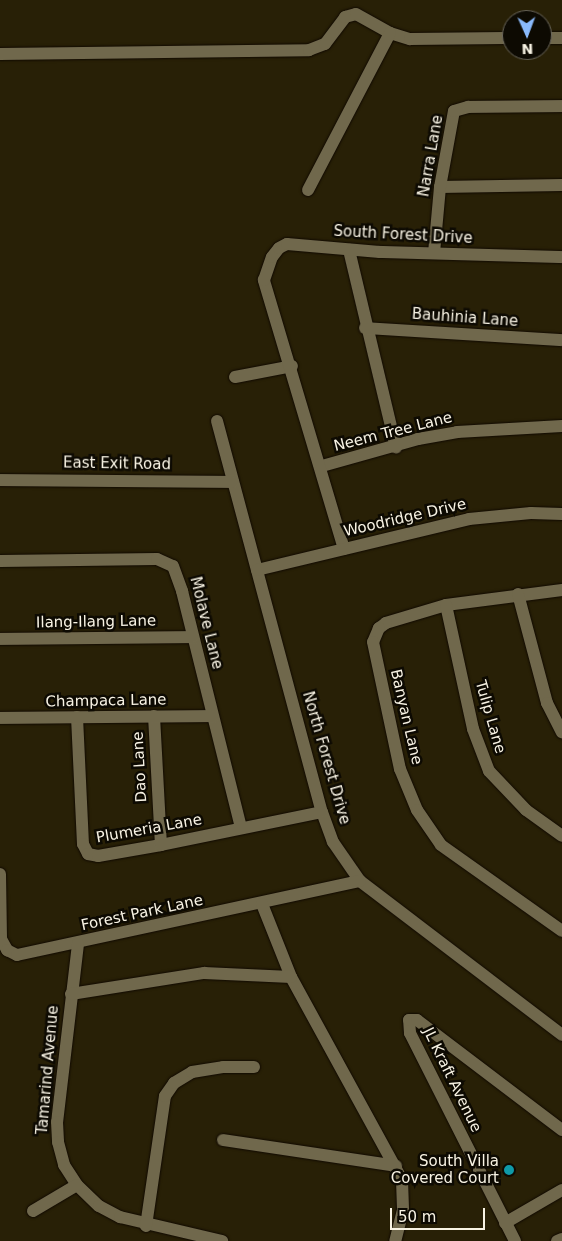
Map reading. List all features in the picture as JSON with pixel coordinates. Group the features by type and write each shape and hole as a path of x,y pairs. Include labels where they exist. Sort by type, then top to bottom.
{"street":[{"path":"0,54 309,50 325,44 345,17 356,14 390,33 421,39 502,38"},
{"path":"308,190 390,33"},
{"name":"Narra Lane","path":"434,254 440,187 454,111 468,107 562,106"},
{"path":"440,187 562,184"},
{"name":"South Forest Drive","path":"292,366 264,280 272,257 278,248 287,244 348,250 562,257"},
{"path":"348,250 396,447"},
{"name":"Bauhinia Lane","path":"366,328 562,340"},
{"path":"235,377 292,366 322,466 344,549"},
{"name":"North Forest Drive","path":"217,421 322,812 333,842 360,881 562,1035"},
{"name":"Neem Tree Lane","path":"322,466 457,432 562,426"},
{"name":"East Exit Road","path":"0,480 234,482"},
{"name":"Woodridge Drive","path":"257,570 469,519 531,513 562,514"},
{"name":"Molave Lane","path":"0,561 167,562 173,566 180,584 241,828"},
{"name":"Banyan Lane","path":"562,590 518,594 446,605 386,623 379,628 373,642 400,769 417,810 441,845 562,931"},
{"path":"518,594 548,703 562,732"},
{"name":"Tulip Lane","path":"446,605 473,729 489,771 526,810 562,836"},
{"name":"Ilang-Ilang Lane","path":"0,639 192,637"},
{"name":"Dao Lane","path":"154,716 161,845"},
{"name":"Champaca Lane","path":"0,718 212,716"},
{"name":"Plumeria Lane","path":"77,717 85,851 98,856 322,812"},
{"name":"Forest Park Lane","path":"0,874 1,932 7,950 26,954 262,904 360,881"},
{"path":"262,904 291,977 396,1166 404,1194 395,1241"},
{"name":"Tamarind Avenue","path":"78,944 57,1122 58,1142 64,1165 77,1185 99,1206 146,1226 222,1241"},
{"path":"71,994 204,973 291,977"},
{"name":"JL Kraft Avenue","path":"516,1241 410,1033 409,1020 417,1020 562,1130"},
{"path":"146,1226 165,1096 174,1084 192,1072 223,1067 254,1067"},
{"path":"224,1140 396,1166"},
{"path":"33,1212 77,1185"},
{"path":"506,1223 562,1190"},
{"path":"557,1241 562,1239"}],"place":[{"name":"South Villa Covered Court","path":"509,1170"}]}
